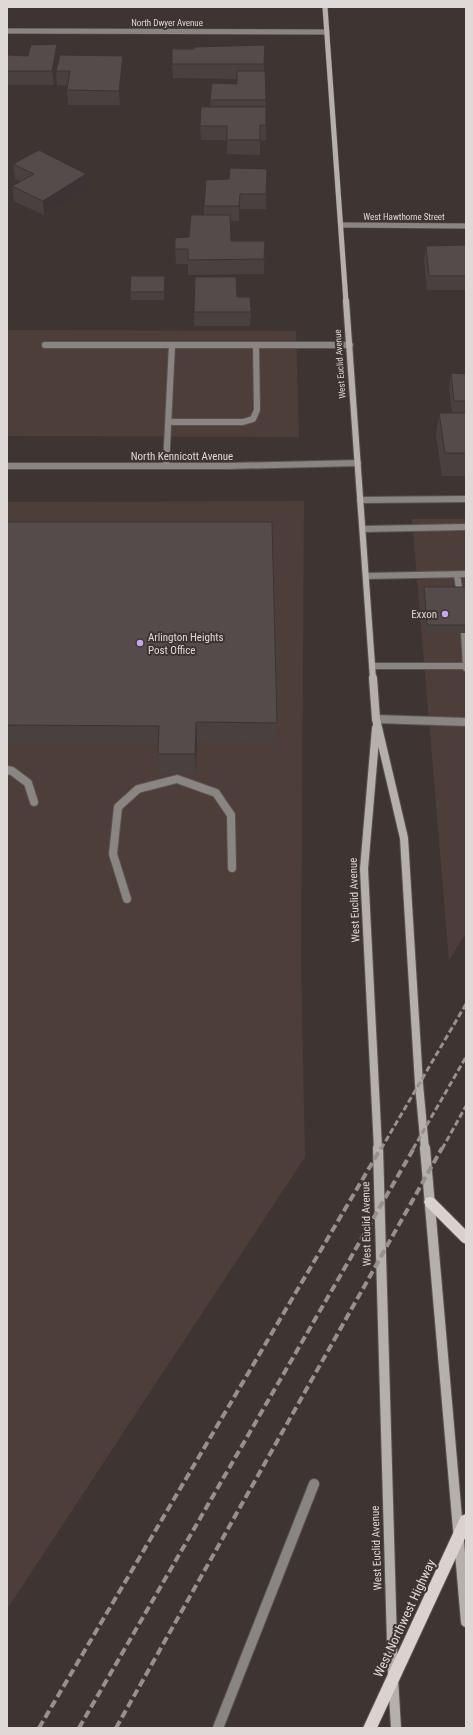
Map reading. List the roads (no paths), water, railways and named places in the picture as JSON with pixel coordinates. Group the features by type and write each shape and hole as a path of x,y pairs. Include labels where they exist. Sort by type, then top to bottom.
{"main road":[{"name":"West Euclid Avenue","path":"325,7 376,719 364,869 378,1152 393,1678 396,1728"},
{"name":"West Euclid Avenue","path":"376,719 404,838 419,1084 466,1622"},
{"path":"430,1202 466,1238"},
{"name":"West Northwest Highway","path":"370,1728 466,1521"}],"street":[{"name":"North Dwyer Avenue","path":"7,31 327,32"},
{"name":"West Hawthorne Street","path":"341,225 466,226"},
{"path":"45,345 350,345"},
{"path":"166,466 172,345"},
{"path":"169,422 243,422 252,420 256,416 257,410 256,345"},
{"name":"North Kennicott Avenue","path":"7,466 166,466 358,462"},
{"path":"360,500 466,499"},
{"path":"363,529 466,527"},
{"path":"457,574 460,594"},
{"path":"366,576 466,574"},
{"path":"372,666 466,667 464,632"},
{"path":"376,719 466,722"},
{"path":"7,770 12,771 28,783 34,802"},
{"path":"127,899 113,854 118,807 138,789 177,779 216,793 231,815 232,868"},
{"path":"218,1728 314,1484"}],"railway":[{"path":"381,1149 466,1004"},
{"path":"413,1149 466,1057"},
{"path":"442,1149 466,1106"},
{"path":"39,1728 381,1148"},
{"path":"79,1728 414,1148"},
{"path":"116,1728 442,1148"}],"place":[{"name":"Exxon","path":"445,614"},
{"name":"Arlington Heights Post Office","path":"140,643"}]}
